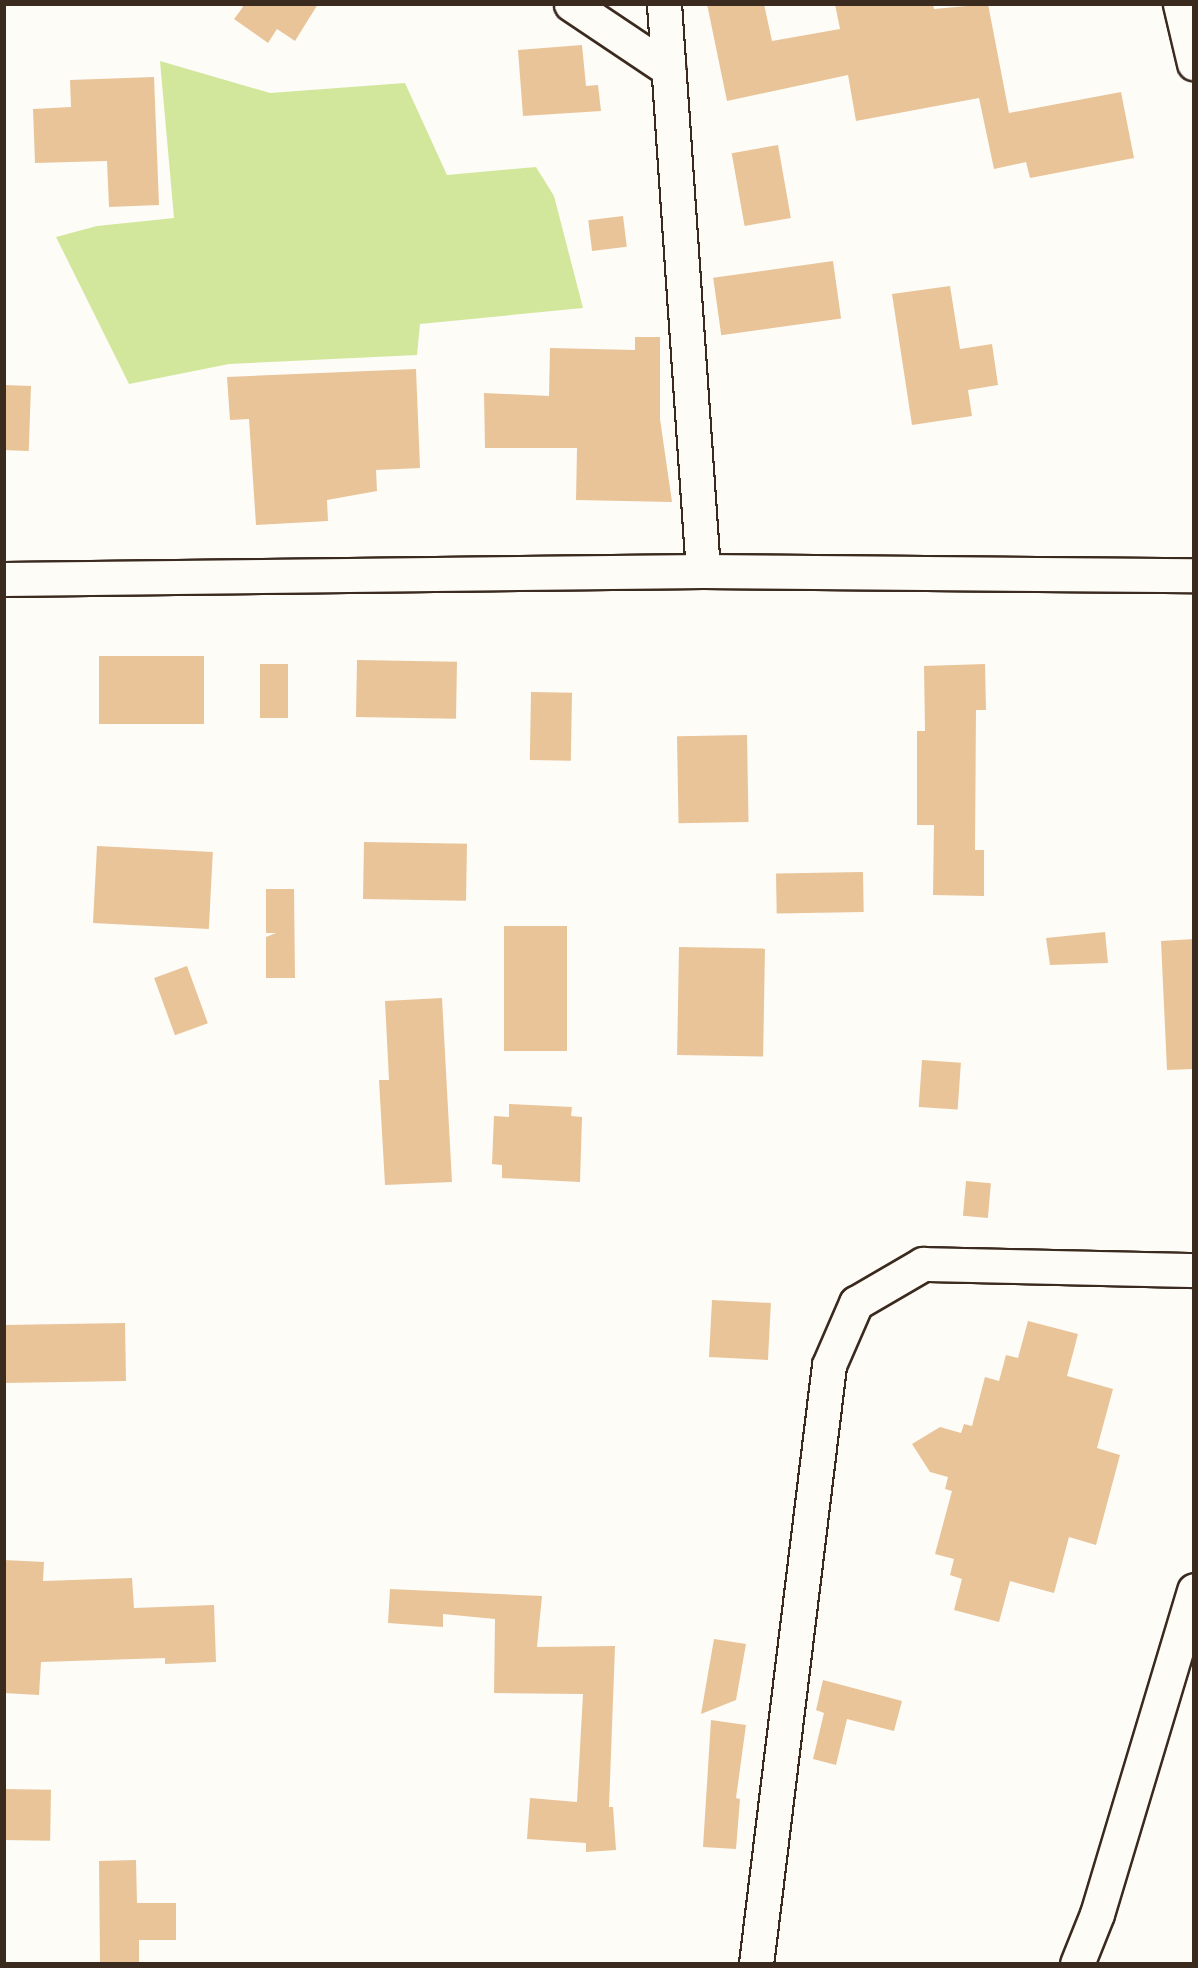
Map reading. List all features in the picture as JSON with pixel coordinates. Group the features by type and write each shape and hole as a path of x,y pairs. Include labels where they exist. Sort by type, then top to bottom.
{"street":[{"path":"571,4 668,69"},
{"path":"664,4 703,571"},
{"path":"1180,4 1194,63"},
{"path":"4,579 703,571 1194,575"},
{"path":"756,1964 829,1365 856,1303 923,1264 1194,1270"},
{"path":"1077,1964 1097,1914 1194,1590"}],"green space":[{"path":"160,61 270,93 405,83 447,175 536,167 554,196 583,308 420,324 417,355 229,364 129,384 56,237 97,226 174,218"}],"building":[{"path":"239,4 318,4 295,41 277,29 268,43 234,19 243,7"},
{"path":"707,4 764,4 772,41 840,29 835,4 933,4 934,9 988,4 1009,113 1121,92 1134,158 1030,178 1026,162 994,169 979,98 856,121 848,75 727,101"},
{"path":"582,45 586,86 598,85 601,111 523,116 518,50"},
{"path":"154,77 159,205 109,207 107,161 35,163 33,109 71,107 70,80"},
{"path":"778,145 791,218 745,226 732,153"},
{"path":"623,216 627,247 592,251 588,220"},
{"path":"833,261 841,318 721,335 713,278"},
{"path":"950,286 960,349 992,344 998,385 968,390 972,416 912,425 892,294"},
{"path":"635,337 660,337 660,419 672,502 576,500 577,448 485,448 484,393 549,396 550,348 635,350"},
{"path":"416,369 420,468 376,470 377,491 327,500 328,521 256,525 249,419 230,420 227,377"},
{"path":"4,385 31,386 29,451 4,450"},
{"path":"99,656 204,656 204,724 99,724"},
{"path":"357,660 457,662 456,719 356,717"},
{"path":"260,664 288,664 288,718 260,718"},
{"path":"985,664 986,710 976,710 975,850 984,850 984,896 933,895 934,825 917,825 917,731 925,731 924,666"},
{"path":"531,692 572,693 571,761 530,760"},
{"path":"747,735 749,822 679,823 677,736"},
{"path":"364,842 467,844 466,901 363,899"},
{"path":"97,846 213,852 209,929 93,923"},
{"path":"863,872 864,912 777,914 776,874"},
{"path":"266,889 294,889 295,978 266,978 266,937 276,933 266,933"},
{"path":"504,926 567,926 567,1051 504,1051"},
{"path":"1105,932 1108,963 1050,965 1046,938"},
{"path":"1194,939 1194,1069 1167,1070 1161,941"},
{"path":"679,947 765,949 763,1056 677,1055"},
{"path":"187,966 208,1023 175,1035 154,978"},
{"path":"442,998 452,1182 385,1185 379,1080 389,1080 385,1001"},
{"path":"922,1060 961,1063 958,1110 919,1107"},
{"path":"509,1104 572,1107 571,1116 582,1117 580,1182 502,1178 502,1165 492,1164 494,1116 509,1117"},
{"path":"966,1181 991,1183 988,1218 963,1216"},
{"path":"712,1300 771,1303 768,1360 709,1357"},
{"path":"1028,1321 1078,1334 1067,1376 1113,1389 1097,1448 1120,1455 1096,1545 1069,1537 1054,1593 1010,1581 999,1622 954,1610 962,1579 950,1575 954,1559 935,1554 952,1491 945,1489 948,1477 930,1472 912,1444 940,1427 961,1433 964,1424 972,1426 985,1377 999,1381 1006,1355 1018,1358"},
{"path":"125,1323 126,1381 5,1383 4,1325"},
{"path":"4,1560 44,1562 43,1581 132,1578 134,1608 214,1605 216,1662 165,1664 165,1658 41,1662 39,1695 4,1693"},
{"path":"390,1589 542,1596 537,1647 615,1646 609,1807 613,1807 616,1850 586,1852 586,1843 527,1839 530,1798 577,1802 583,1694 494,1693 495,1619 443,1614 443,1627 388,1623"},
{"path":"714,1639 746,1644 736,1700 701,1714"},
{"path":"823,1680 902,1701 894,1731 847,1719 836,1765 813,1759 824,1713 816,1710"},
{"path":"711,1720 746,1725 736,1798 740,1799 736,1849 703,1847"},
{"path":"4,1789 51,1790 50,1841 4,1840"},
{"path":"136,1860 137,1903 176,1903 176,1940 139,1940 139,1964 100,1964 99,1861"}]}
